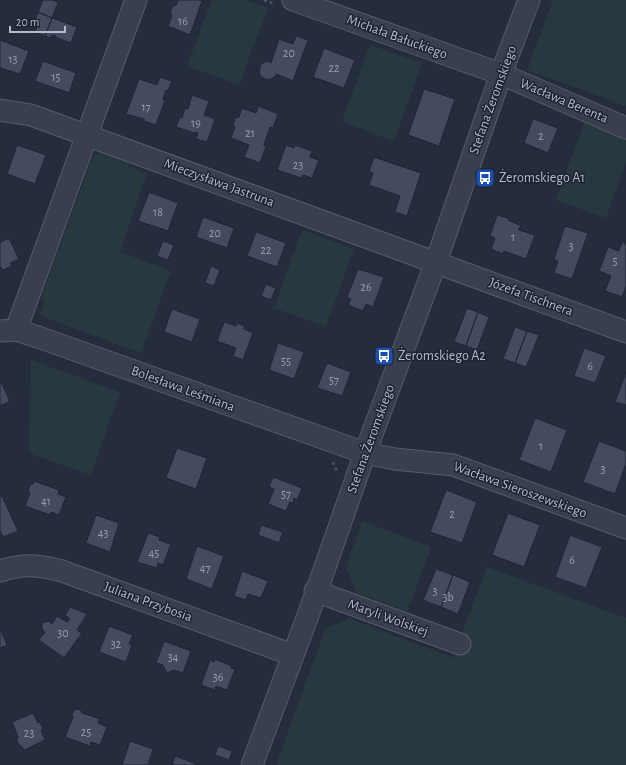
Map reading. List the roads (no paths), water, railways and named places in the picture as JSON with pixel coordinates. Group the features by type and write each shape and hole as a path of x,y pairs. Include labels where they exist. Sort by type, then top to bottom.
{"street":[{"path":"8,331 86,134 136,0"},
{"name":"Michała Bałuckiego","path":"293,0 502,74"},
{"name":"Stefana Żeromskiego","path":"252,765 436,262 529,0"},
{"name":"Wacława Berenta","path":"502,74 626,128"},
{"name":"Mieczysława Jastruna","path":"0,110 31,115 86,134 436,262"},
{"name":"Józefa Tischnera","path":"436,262 626,332"},
{"name":"Bolesława Leśmiana","path":"8,331 45,339 365,453"},
{"name":"Wacława Sieroszewskiego","path":"365,453 394,459 453,465 626,528"},
{"name":"Juliana Przybosia","path":"0,571 14,566 30,565 62,571 293,655"},
{"name":"Maryli Wolskiej","path":"316,591 460,644"}],"place":[{"name":"Żeromskiego A1","path":"485,178"},
{"name":"Żeromskiego A2","path":"384,356"}]}
